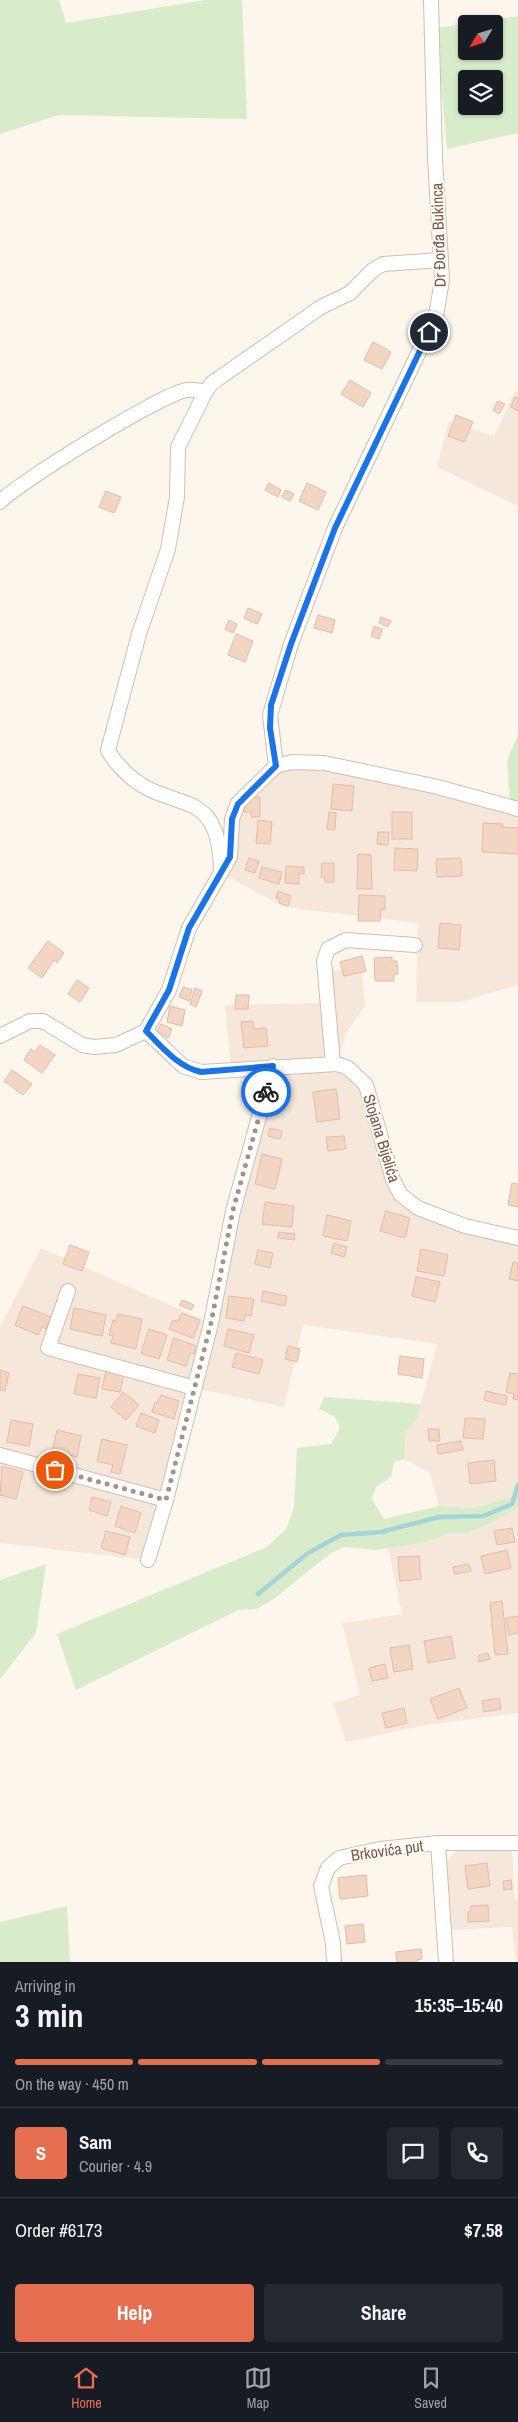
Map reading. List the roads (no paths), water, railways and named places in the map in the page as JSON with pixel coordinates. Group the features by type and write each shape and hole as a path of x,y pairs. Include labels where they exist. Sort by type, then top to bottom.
{"street":[{"name":"Dr Đorđa Bukinca","path":"276,766 270,716 277,688 335,528 436,316 442,280 435,158 431,0"},
{"path":"220,873 220,845 212,825 205,814 196,806 143,786 112,758 108,750 138,634 168,549 176,497 178,447 206,391 212,383 321,307 350,293 373,270 383,264 441,260"},
{"path":"0,502 37,475 161,400 186,390 206,391"},
{"path":"0,1036 36,1020 43,1021 82,1045 94,1047 116,1045 146,1031 169,990 189,928 230,857 232,819 238,804 276,766 292,762 324,763 438,787 518,809"},
{"path":"333,1064 324,961 328,949 346,940 415,945"},
{"name":"Stojana Bijelića","path":"146,1031 183,1066 201,1072 273,1066 333,1064 348,1068 366,1085 393,1180 401,1194 418,1208 457,1223 518,1238"},
{"path":"148,1560 166,1500 211,1323 233,1210 273,1066"},
{"path":"68,1291 48,1348 195,1388"},
{"path":"0,1455 166,1500"},
{"path":"438,1843 446,1962"},
{"name":"Brkovića put","path":"334,1962 333,1943 321,1886 328,1868 346,1855 438,1843 518,1843"}],"waterway":[{"path":"258,1594 308,1553 341,1535 381,1532 439,1517 483,1516 512,1504 518,1485"}]}
